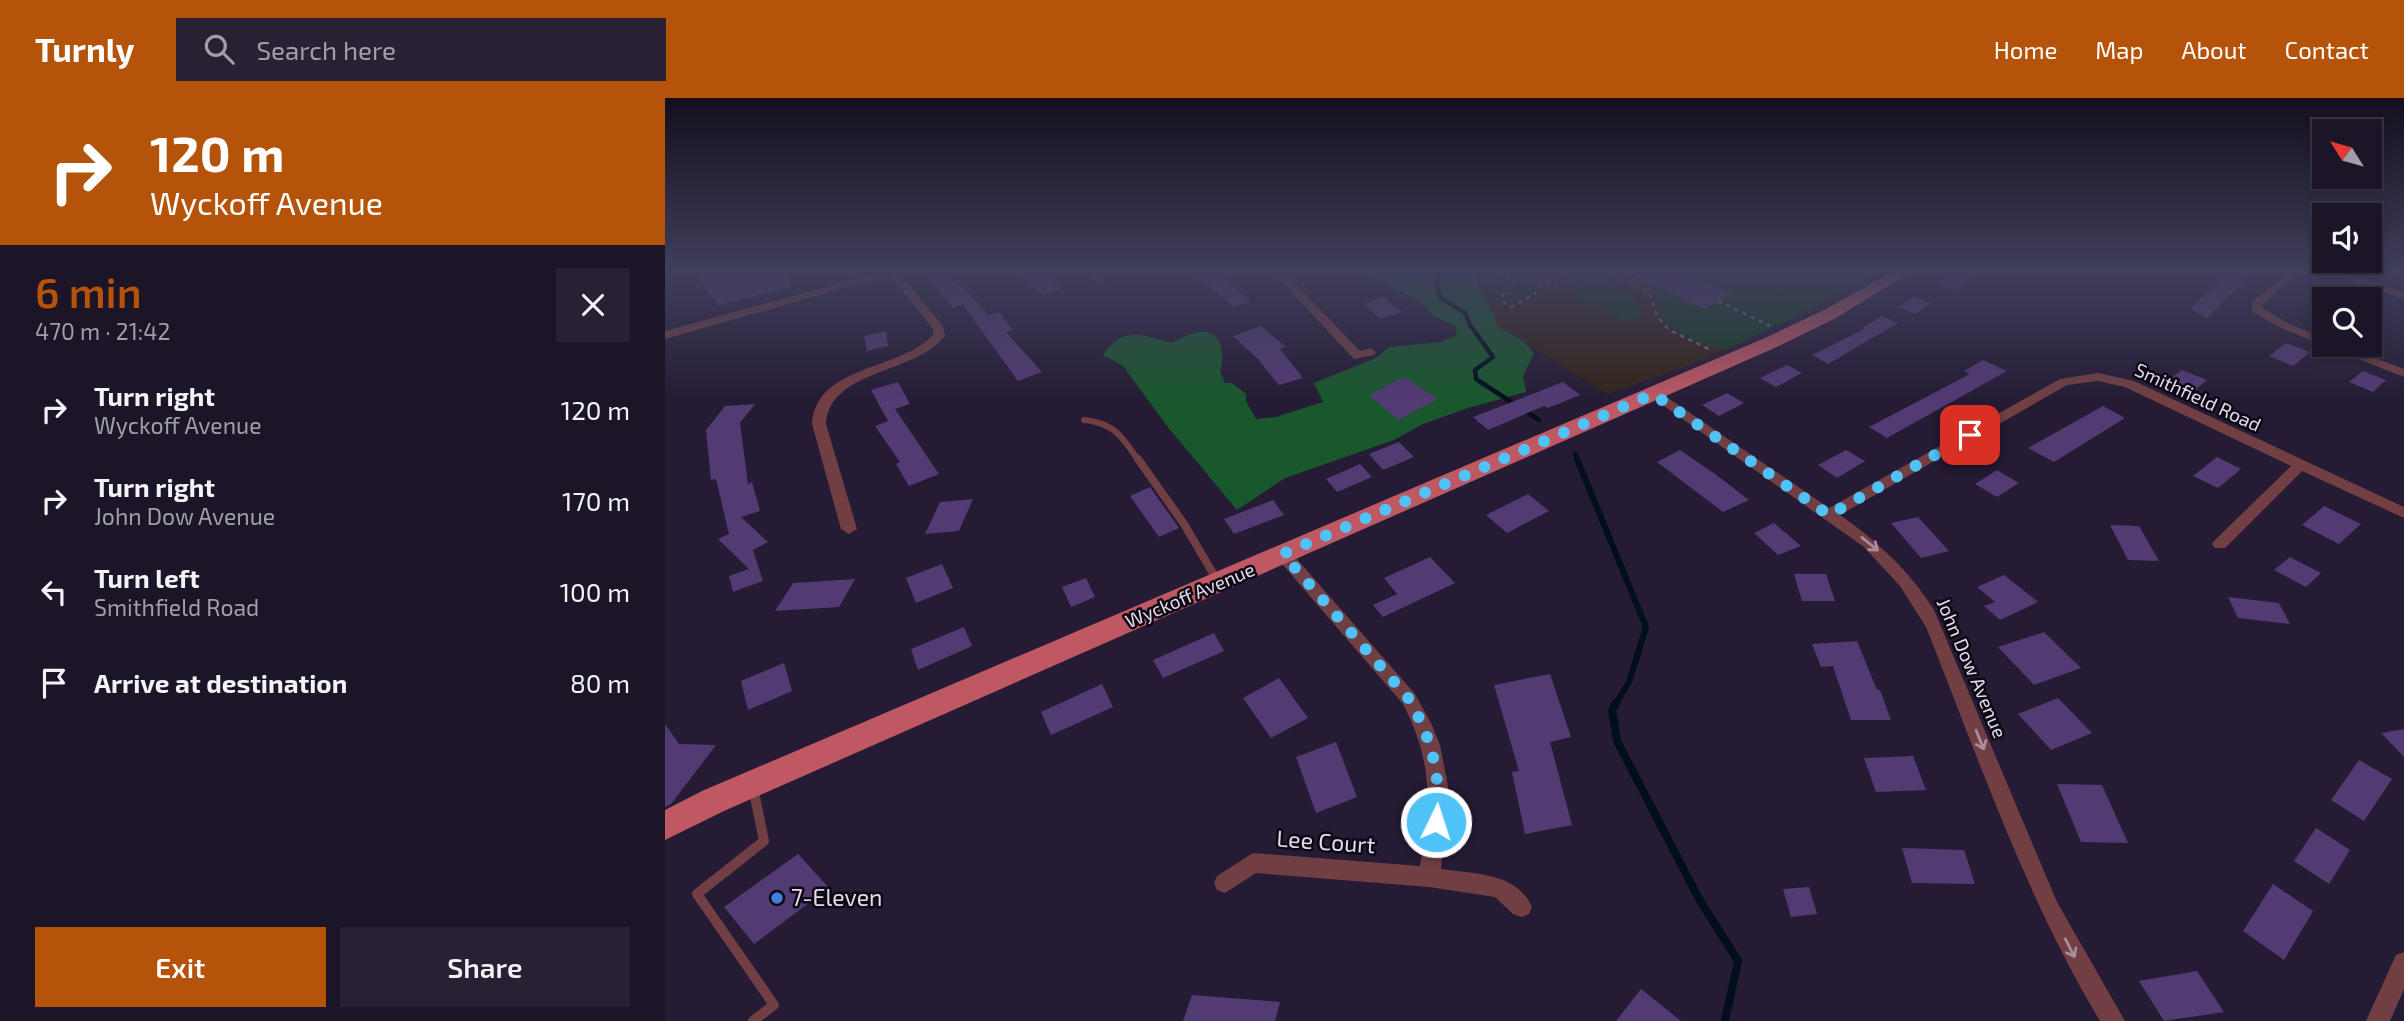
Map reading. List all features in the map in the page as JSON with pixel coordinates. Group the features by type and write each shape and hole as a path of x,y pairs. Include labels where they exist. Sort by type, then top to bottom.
{"main road":[{"name":"Wyckoff Avenue","path":"665,826 753,784 1653,394 1828,315"}],"street":[{"path":"665,335 736,315"},
{"path":"849,529 819,424 821,407 829,396 851,380 928,348 939,335 939,329 927,315"},
{"path":"1319,315 1358,356 1370,352"},
{"path":"2265,315 2312,337"},
{"path":"2362,357 2404,373"},
{"name":"Smithfield Road","path":"1829,515 2064,382 2084,377 2129,384 2404,513"},
{"name":"John Dow Avenue","path":"1653,394 1869,543 1892,564 1926,610 2049,908 2077,962 2113,1021"},
{"path":"2220,544 2299,466"},
{"path":"1283,554 1409,699 1425,726 1434,754 1440,795 1429,877"},
{"name":"Lee Court","path":"1225,883 1253,863 1429,877 1500,888 1521,907"},
{"path":"2378,1021 2401,977"}],"lane":[{"path":"1084,420 1103,422 1119,433 1184,524 1218,583"},
{"path":"753,784 764,841 697,894 773,1005 753,1021"}],"path":[{"path":"1657,315 1669,330 1719,351"},
{"path":"1747,315 1771,327 1760,333"}],"shaded area":[{"path":"1493,315 1799,315 1687,366 1608,394 1497,326"}],"green space":[{"path":"1493,315 1497,326 1524,342 1534,353 1523,376 1526,392 1423,424 1394,440 1285,478 1237,510 1167,426 1123,366 1103,355 1119,339 1126,336 1143,335 1172,343 1197,332 1212,334 1221,348 1220,371 1225,383 1232,383 1246,394 1246,401 1256,419 1276,417 1323,402 1314,383 1376,358 1389,347 1440,342 1457,335 1455,326 1433,316"},
{"path":"1613,315 1640,315 1641,318 1627,322"},
{"path":"1661,315 1799,315 1728,349 1694,340 1663,320"}],"building":[{"path":"970,315 1001,315 1013,330 1006,332 1042,372 1018,381"},
{"path":"1376,315 1392,315 1380,319"},
{"path":"1882,316 1898,323 1828,364 1812,355 1864,329 1862,328"},
{"path":"1261,326 1286,347 1280,349 1303,378 1279,385 1257,358 1233,336"},
{"path":"886,331 888,346 867,351 864,336"},
{"path":"2286,343 2310,352 2293,366 2269,356"},
{"path":"1983,360 2007,371 1887,438 1869,427 1970,374 1964,371"},
{"path":"1787,365 1802,373 1776,387 1760,378"},
{"path":"2182,370 2207,380 2194,391 2168,380"},
{"path":"2363,371 2386,380 2373,392 2349,382"},
{"path":"1404,377 1438,399 1398,420 1369,395"},
{"path":"898,382 910,404 895,409 939,474 909,486 896,464 900,462 875,426 888,421 871,390"},
{"path":"1563,382 1580,395 1548,408 1544,406 1488,430 1473,417"},
{"path":"1727,393 1744,403 1719,416 1702,405"},
{"path":"755,404 740,423 748,484 752,482 760,511 741,517 768,542 753,550 763,581 733,592 729,576 749,569 718,539 729,534 716,479 711,480 706,430 725,406"},
{"path":"2103,406 2125,418 2054,462 2028,448"},
{"path":"1399,442 1414,457 1383,470 1369,454"},
{"path":"1680,450 1749,500 1723,512 1657,462"},
{"path":"1846,450 1865,461 1837,478 1818,465"},
{"path":"2217,457 2241,469 2218,488 2193,476"},
{"path":"1360,464 1372,477 1337,492 1326,479"},
{"path":"1997,470 2019,483 1997,497 1975,484"},
{"path":"1150,487 1179,528 1159,537 1130,496"},
{"path":"1528,494 1549,511 1507,533 1486,515"},
{"path":"973,499 959,531 925,534 940,502"},
{"path":"1273,500 1284,515 1234,534 1224,519"},
{"path":"2324,506 2361,524 2339,544 2302,525"},
{"path":"1918,517 1949,551 1921,558 1891,523"},
{"path":"1774,523 1801,546 1778,555 1754,533"},
{"path":"2110,525 2139,526 2159,561 2128,560"},
{"path":"1430,557 1455,583 1383,617 1373,605 1397,594 1384,578"},
{"path":"2290,557 2321,573 2306,587 2274,570"},
{"path":"942,564 953,588 916,603 906,578"},
{"path":"1794,574 1826,574 1835,601 1802,601"},
{"path":"2004,575 2038,602 2000,620 1984,606 1995,602 1977,587"},
{"path":"1086,578 1095,597 1071,607 1062,587"},
{"path":"855,579 839,607 775,611 793,583"},
{"path":"2228,597 2279,603 2290,624 2238,618"},
{"path":"964,627 972,646 918,670 911,649"},
{"path":"2044,632 2081,668 2034,685 1998,647"},
{"path":"1214,633 1224,651 1163,678 1153,660"},
{"path":"1857,641 1891,720 1851,720 1833,666 1821,667 1812,644"},
{"path":"784,663 792,691 748,710 741,681"},
{"path":"1550,674 1571,737 1550,742 1572,825 1525,834 1512,772 1519,771 1494,685"},
{"path":"1279,678 1308,718 1271,738 1243,698"},
{"path":"1102,684 1113,707 1051,735 1041,712"},
{"path":"2058,698 2092,733 2051,750 2018,714"},
{"path":"665,724 679,744 716,745 671,804 665,807"},
{"path":"2404,729 2404,757 2381,733"},
{"path":"1336,742 1357,797 1316,813 1296,757"},
{"path":"1913,756 1926,790 1876,792 1864,758"},
{"path":"2359,760 2392,779 2364,821 2331,800"},
{"path":"2057,784 2102,785 2128,843 2081,842"},
{"path":"2316,828 2350,850 2329,884 2294,861"},
{"path":"1902,848 1964,850 1975,884 1912,883"},
{"name":"7-Eleven","path":"798,854 829,888 754,944 724,907"},
{"path":"2273,884 2313,911 2284,960 2243,931"},
{"path":"1809,887 1817,914 1791,917 1783,889"},
{"path":"2197,971 2224,1012 2164,1021 2139,981"},
{"path":"1641,989 1681,1021 1616,1021"},
{"path":"1192,995 1280,1002 1275,1021 1183,1021"}],"waterway":[{"path":"1466,315 1493,357 1475,370 1476,379 1539,420"},
{"path":"1575,454 1578,461"},
{"path":"1577,459 1646,627 1629,682 1615,705"},
{"path":"1615,705 1612,711 1617,741 1699,899 1738,961 1725,1021"}],"place":[{"name":"7-Eleven","path":"777,898"}],"route":[{"path":"1436,822 1440,795 1434,754 1425,726 1409,699 1283,554 1653,394 1829,515 1970,435"}]}
